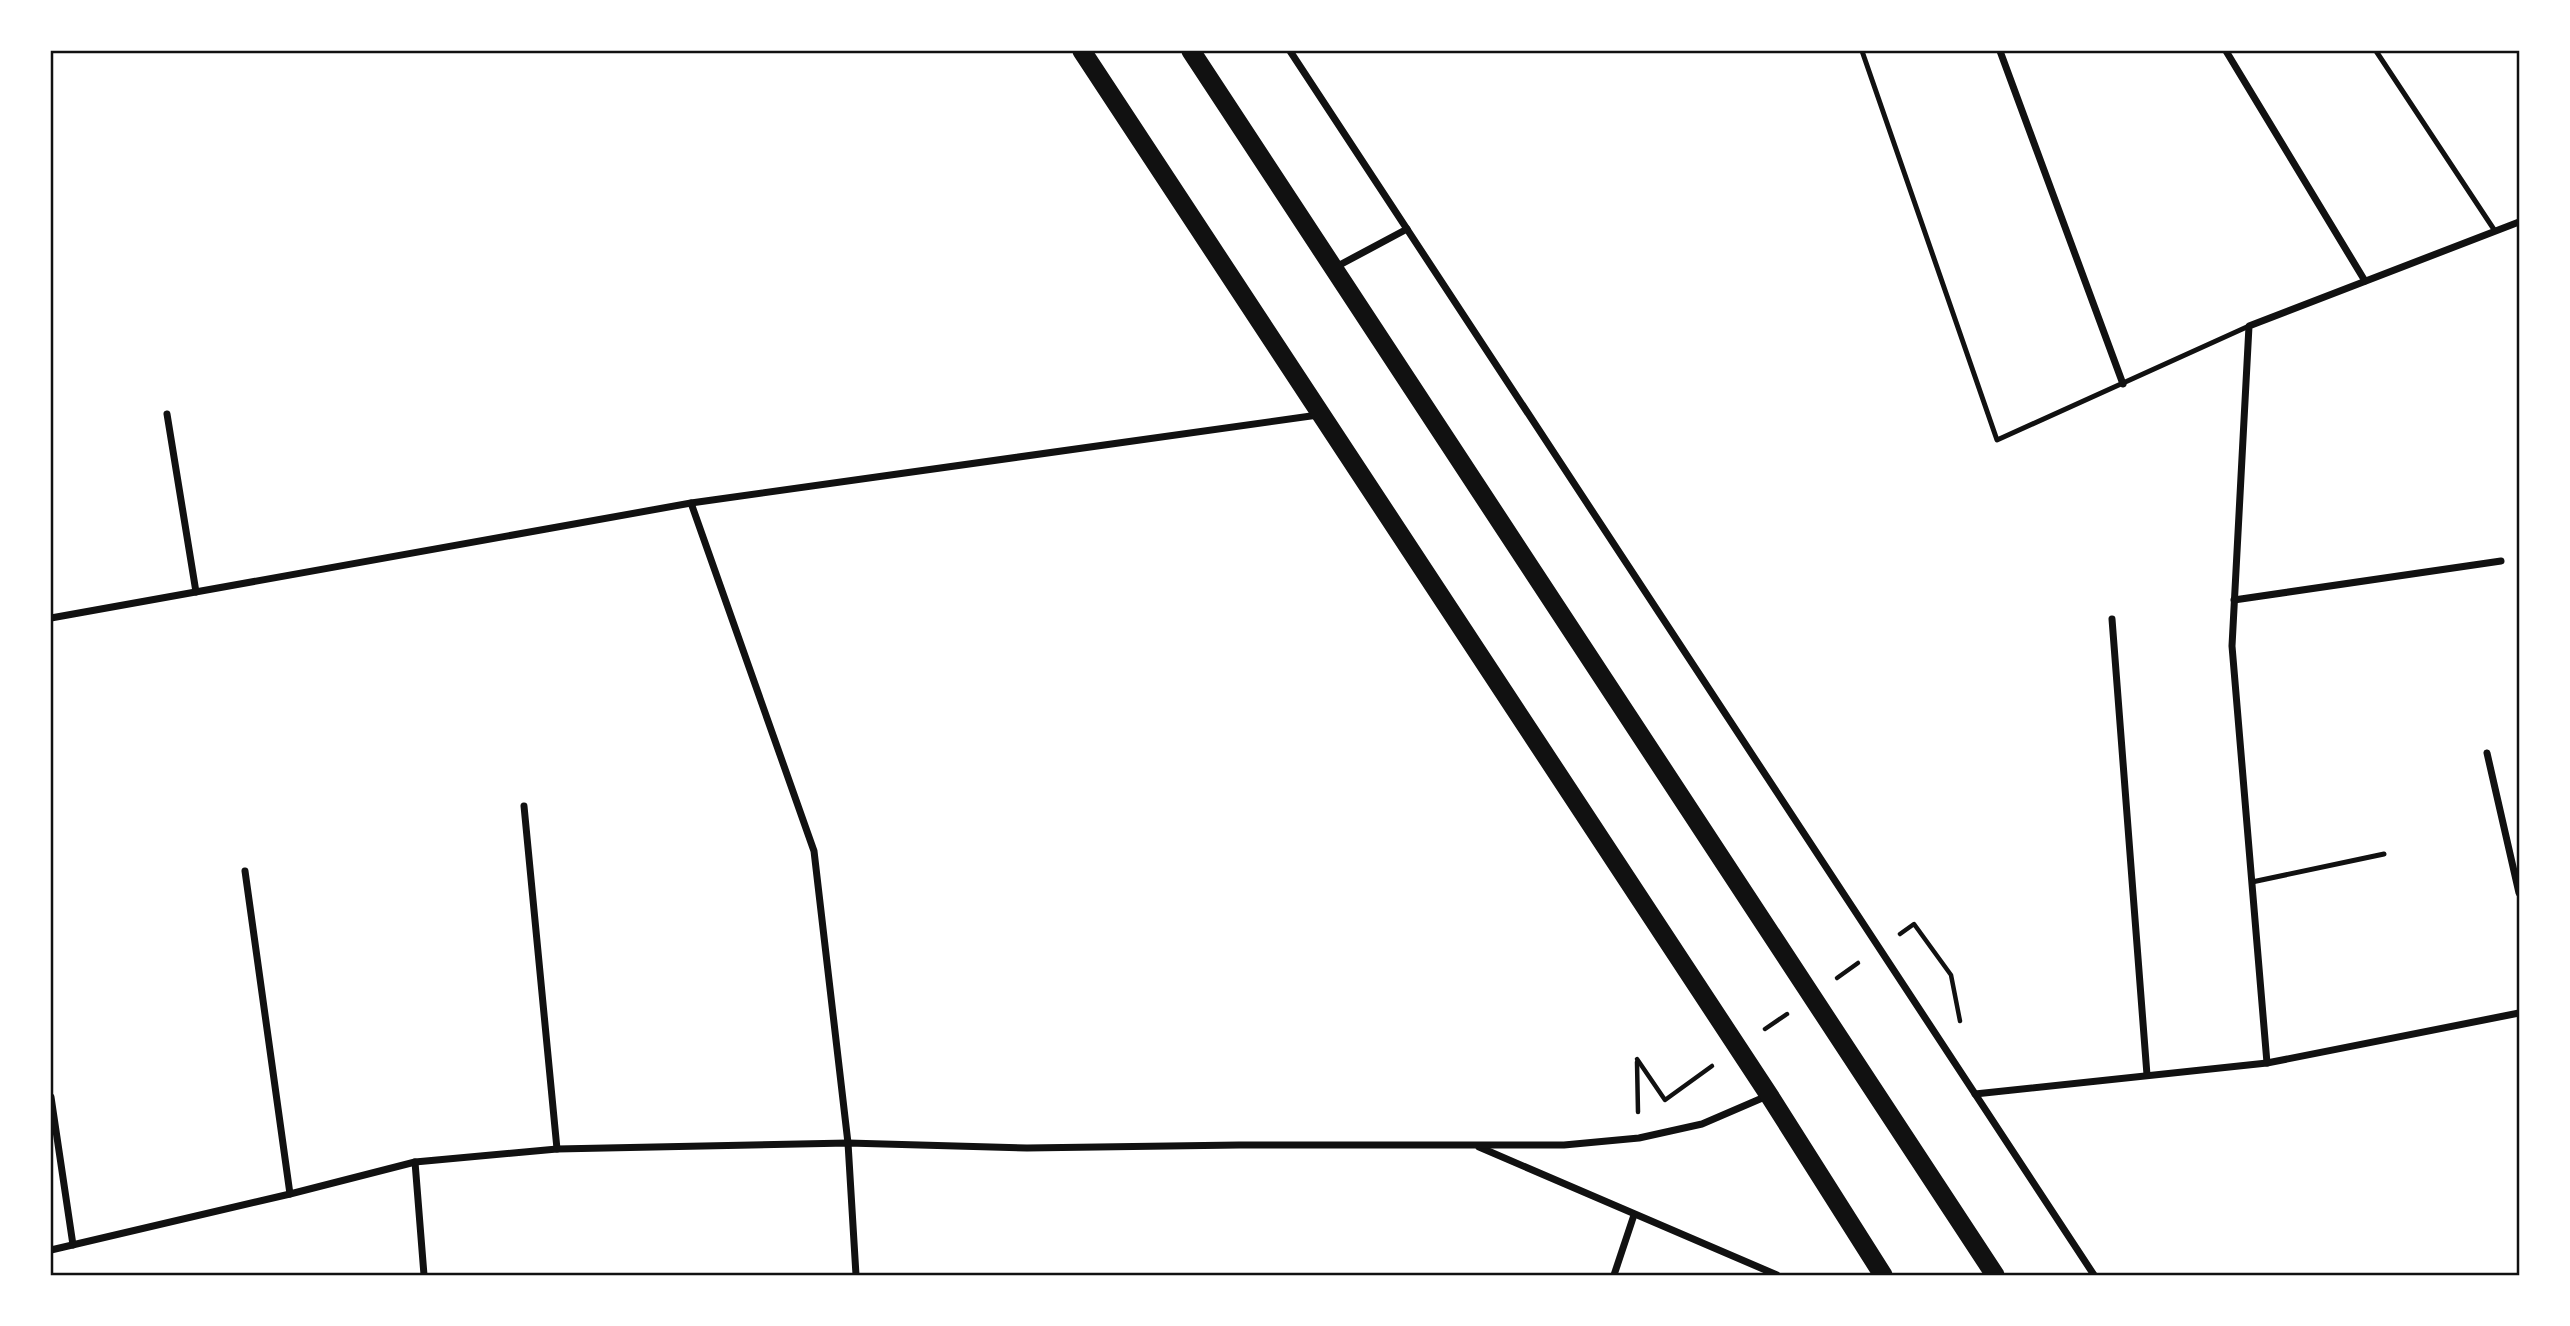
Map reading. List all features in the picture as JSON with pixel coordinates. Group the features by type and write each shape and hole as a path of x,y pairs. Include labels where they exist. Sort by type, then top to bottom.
{"highway":[{"path":"1082,51 1769,1095 1883,1275"},
{"path":"1191,51 1995,1275"}],"street":[{"path":"1290,51 2094,1275"},
{"path":"2000,51 2123,384"},
{"path":"2226,51 2365,281"},
{"path":"2267,1063 2232,646 2249,326 2519,222"},
{"path":"1334,268 1407,229"},
{"path":"167,414 196,592"},
{"path":"51,618 691,503 1320,415"},
{"path":"691,503 814,851 848,1143 856,1275"},
{"path":"2234,600 2501,561"},
{"path":"2112,619 2147,1075"},
{"path":"2487,753 2519,893"},
{"path":"524,806 557,1149"},
{"path":"244,871 290,1194"},
{"path":"1975,1094 2267,1063 2519,1013"},
{"path":"51,1250 415,1162 557,1149 848,1143 1027,1148 1564,1145 1639,1138 1702,1124 1769,1095"},
{"path":"51,1097 73,1245"},
{"path":"1475,1146 1777,1275"},
{"path":"415,1162 424,1275"},
{"path":"1614,1275 1634,1215"}],"lane":[{"path":"1862,51 1997,440 2249,326"},
{"path":"2376,51 2495,231"},
{"path":"2252,882 2384,854"}],"path":[{"path":"1914,924 1951,975"},
{"path":"1639,1138 1637,1059 1665,1100"}]}
